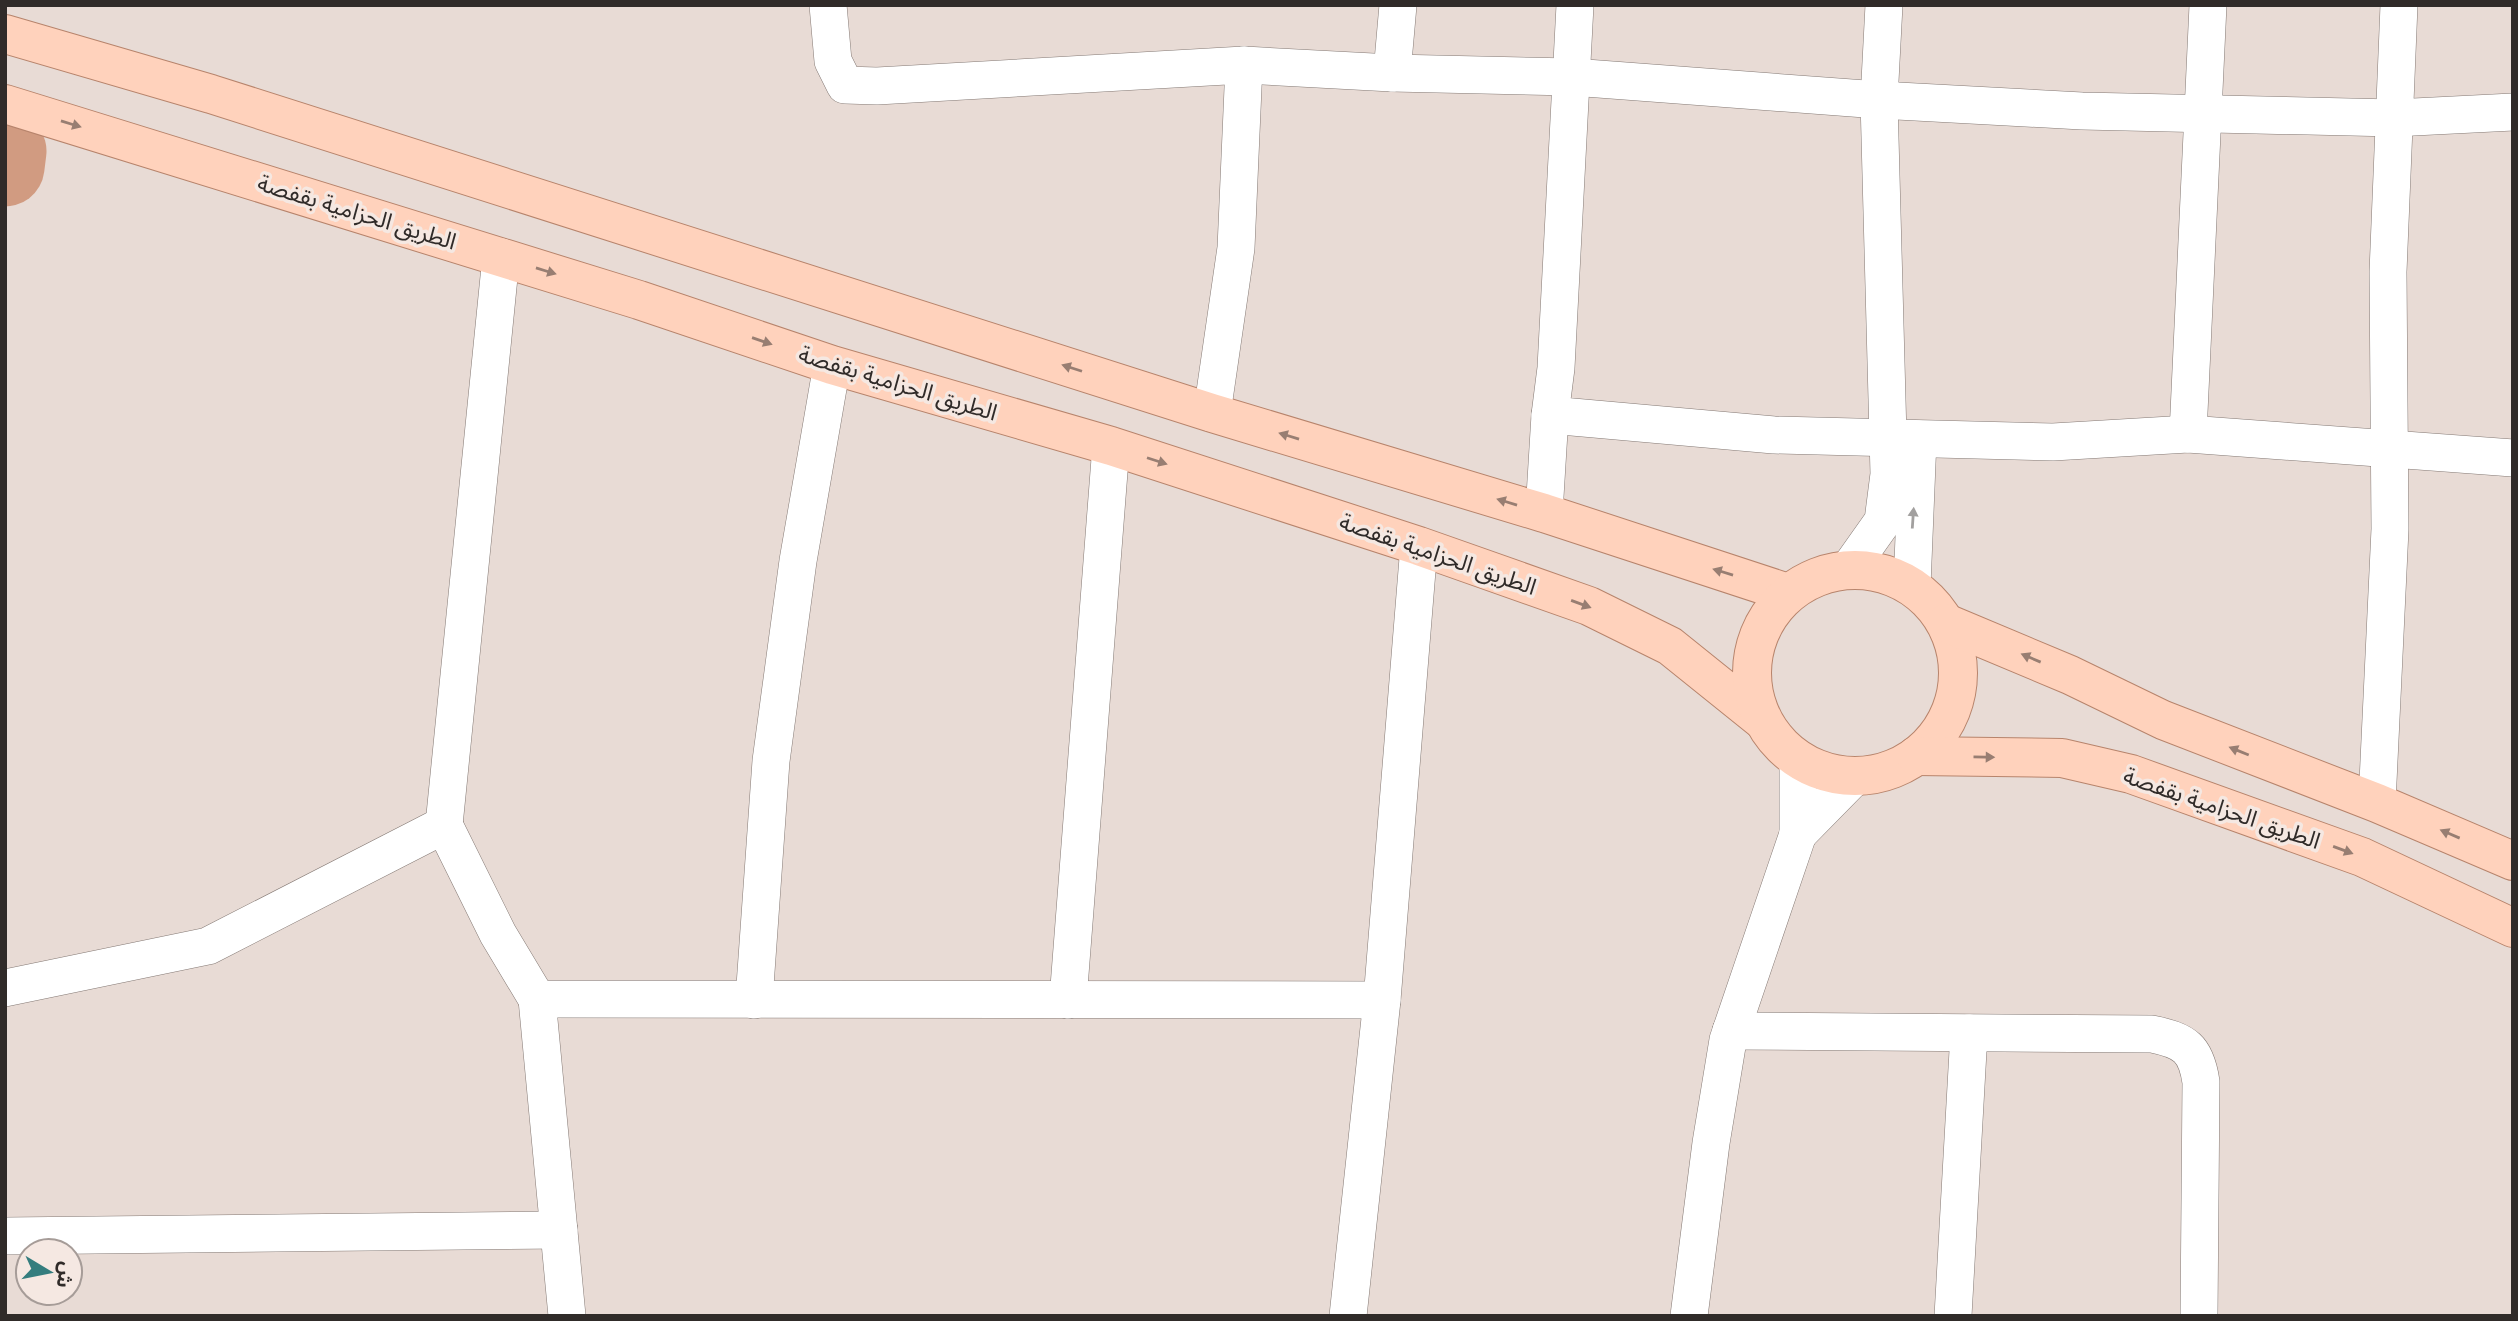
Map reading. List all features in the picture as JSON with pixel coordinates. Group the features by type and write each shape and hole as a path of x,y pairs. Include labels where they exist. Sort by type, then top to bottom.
{"main road":[{"path":"5,34 225,98 1212,413 1544,513 1788,593"},
{"name":"الطريق الحزامية بقفصة","path":"5,104 501,257 832,365 1111,446 1419,547 1589,607 1670,646 1762,720"},
{"path":"1849,569 1882,572 1912,586 1931,603 1946,623 1956,651 1956,690 1951,709 1937,736 1916,757 1886,772 1854,777 1822,772 1798,760 1778,743 1762,720 1752,687 1753,652 1766,619 1788,593 1817,576 1849,569"},
{"path":"1946,623 2070,675 2163,720 2377,803 2513,861"},
{"name":"الطريق الحزامية بقفصة","path":"1916,757 2062,758 2131,774 2362,857 2513,928"}],"street":[{"path":"828,5 834,61 845,85 877,86 1244,65 1392,73 1572,77 1879,100 2082,111 2394,117 2513,113"},
{"path":"1392,73 1398,5"},
{"path":"1544,513 1550,415 1556,368 1575,5"},
{"path":"1884,5 1879,100 1912,586"},
{"path":"2188,434 2208,5"},
{"path":"2377,803 2390,529 2388,272 2399,5"},
{"path":"1212,413 1236,248 1244,65"},
{"path":"501,257 444,825 498,934 537,999 567,1316"},
{"path":"754,1000 771,761 798,561 832,365"},
{"path":"1550,415 1774,435 2053,442 2188,434 2513,458"},
{"path":"1849,569 1883,521 1889,474 1903,438"},
{"path":"1068,1000 1111,446"},
{"path":"1348,1316 1382,999 1419,547"},
{"path":"1689,1316 1711,1143 1731,1031 1798,834 1798,760"},
{"path":"1798,834 1854,777"},
{"path":"5,988 208,946 444,825"},
{"path":"537,999 1382,999"},
{"path":"1731,1031 2152,1034 2187,1047 2198,1060 2201,1082 2199,1316"},
{"path":"1953,1316 1969,1033"},
{"path":"5,1236 559,1230"}],"waterway":[{"path":"5,167 7,151"}]}
